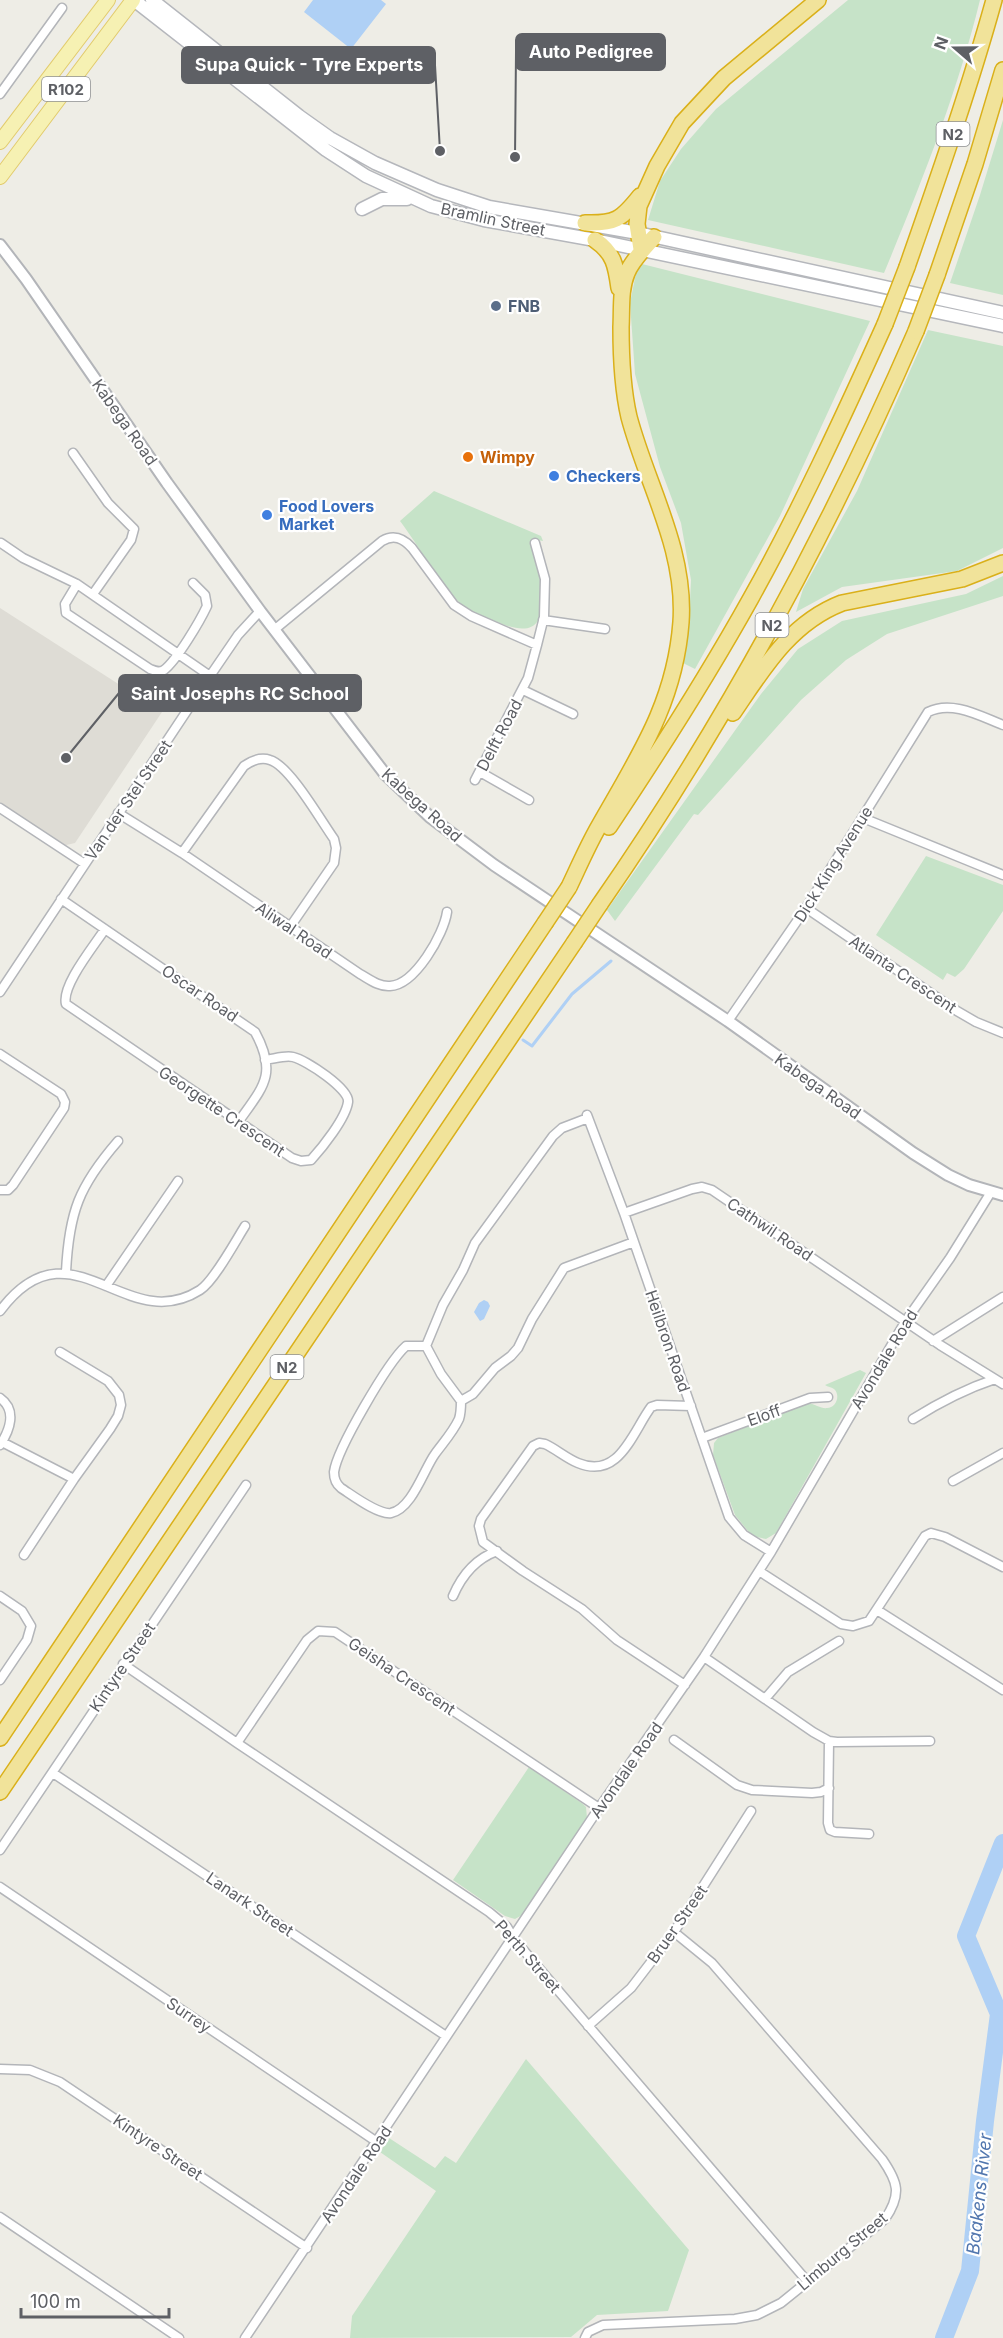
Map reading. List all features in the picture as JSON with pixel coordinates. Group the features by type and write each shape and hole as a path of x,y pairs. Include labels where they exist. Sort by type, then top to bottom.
{"highway":[{"path":"585,223 603,224 623,217 644,191 682,123 709,93 818,0"},
{"name":"N2","path":"0,1738 569,887 694,695 751,598 843,417 885,324 950,144 980,54 994,0"},
{"name":"N2","path":"0,1792 642,843 722,714 819,540 873,429 937,275 975,164 1003,70"},
{"path":"621,299 627,273 642,250 646,235 639,206 644,191"},
{"path":"569,887 598,828 638,759 661,711 672,683 678,654 681,619 681,584 673,549 630,418 623,384 621,299 616,263 609,251 595,240"},
{"path":"642,843 761,671 778,648 796,631 828,609 842,603 962,579 1003,563"}],"main road":[{"name":"R102","path":"0,142 108,0"},
{"name":"R102","path":"0,177 133,0"},
{"name":"Bramlin Street","path":"133,0 326,150 366,176 417,200 484,220 595,240 1003,326"},
{"name":"Bramlin Street","path":"152,0 330,138 375,163 437,190 489,207 646,235 1003,313"},
{"path":"362,209 382,199 417,200"}],"street":[{"path":"0,94 62,8"},
{"name":"Kabega Road","path":"0,245 167,483 274,630 385,774 430,817 535,893 728,1022 913,1153 948,1175 1003,1195"},
{"path":"73,453 108,503 134,529 131,540 93,594"},
{"path":"274,630 388,537 400,538 412,548 448,598 463,611 537,645"},
{"path":"1,543 31,562 93,594 210,676"},
{"name":"Delft Road","path":"475,780 523,690 537,645 543,620 545,579 535,543"},
{"path":"77,584 64,610 155,671 164,669 178,653 207,606 206,595 193,583"},
{"name":"Van der Stel Street","path":"0,992 210,676 238,635 260,611"},
{"path":"543,620 605,629"},
{"name":"Delft Road","path":"523,690 573,714"},
{"name":"Dick King Avenue","path":"728,1022 806,908 928,712 937,707 953,707 1003,725"},
{"path":"182,853 244,766 260,759 274,762 287,771 334,839 336,848 334,863 290,927"},
{"path":"480,772 529,800"},
{"path":"0,808 85,864"},
{"name":"Aliwal Road","path":"118,813 182,853 360,974 382,986 393,986 408,980 438,938 446,921 447,912"},
{"path":"863,818 1003,875"},
{"name":"Oscar Road","path":"61,899 248,1026 255,1032 261,1043 266,1060"},
{"name":"Atlanta Crescent","path":"806,908 957,1011 1003,1033"},
{"name":"Georgette Crescent","path":"105,929 69,984 64,998 66,1004 292,1158 311,1160 346,1110 349,1101 344,1089 300,1059 287,1057 266,1060"},
{"path":"0,1067 3,1056 61,1094 65,1102 64,1108 14,1185 8,1190 0,1190"},
{"path":"239,1121 267,1077 266,1060"},
{"name":"Heilbron Road","path":"426,1346 442,1305 481,1234 553,1136 562,1128 587,1115 624,1213 729,1517 744,1535 771,1552"},
{"path":"66,1272 67,1247 75,1206 91,1177 118,1141"},
{"path":"106,1286 178,1182"},
{"name":"Cathwil Road","path":"624,1213 692,1189 702,1187 712,1190 933,1341 999,1381"},
{"name":"Avondale Road","path":"245,2338 446,2036 514,1939 599,1808 704,1657 771,1552 905,1322 950,1258 991,1192"},
{"path":"0,1311 27,1282 66,1272 147,1300 161,1301 186,1297 202,1289 245,1226"},
{"path":"461,1401 472,1395 495,1368 511,1356 518,1347 532,1319 564,1268 634,1242"},
{"path":"933,1341 1003,1297"},
{"path":"406,1346 426,1346 441,1374 461,1401 459,1418 453,1430 433,1456 408,1499 396,1511 380,1512 336,1483 334,1472 351,1428 396,1357 406,1346"},
{"path":"24,1555 110,1429 118,1416 121,1405 119,1395 108,1382 60,1352"},
{"path":"970,1387 978,1369"},
{"path":"913,1419 942,1400 970,1387 999,1381"},
{"name":"Eloff","path":"702,1438 810,1398 828,1397"},
{"path":"0,1398 8,1404 10,1417 8,1432 1,1444 74,1479"},
{"path":"685,1685 611,1637 582,1609 483,1542 479,1526 481,1519 533,1446 538,1443 545,1444 579,1464 603,1466 617,1458 651,1407 657,1405 691,1406"},
{"path":"952,1481 1003,1453"},
{"name":"Kintyre Street","path":"0,1850 123,1664 246,1485"},
{"path":"759,1570 841,1624 853,1626 868,1621 925,1536 931,1533 936,1533 1003,1567"},
{"path":"453,1596 469,1569 483,1557 497,1551"},
{"path":"0,1596 22,1611 31,1626 27,1640 0,1680"},
{"path":"877,1610 1003,1690"},
{"name":"Geisha Crescent","path":"237,1743 307,1640 318,1631 335,1632 599,1808"},
{"path":"765,1699 788,1672 838,1641"},
{"path":"704,1657 829,1741 930,1741"},
{"name":"Perth Street","path":"123,1664 489,1912 507,1927 514,1939 807,2281"},
{"path":"674,1740 737,1785 752,1790 812,1793 829,1788"},
{"path":"829,1741 828,1823 830,1830 869,1834"},
{"name":"Lanark Street","path":"53,1773 446,2036"},
{"name":"Bruer Street","path":"588,2026 631,1989 674,1932 752,1811"},
{"name":"Surrey","path":"0,1887 377,2142"},
{"name":"Limburg Street","path":"585,2338 588,2332 603,2325 735,2319 757,2315 781,2303 885,2219 896,2201 896,2185 882,2158 712,1962 674,1932"},
{"name":"Kintyre Street","path":"0,2069 30,2070 60,2082 306,2248"},
{"path":"0,2217 179,2338"}],"shaded area":[{"path":"0,608 162,712 75,843 62,846 0,804"}],"green space":[{"path":"848,0 980,0 949,104 925,172 884,273 648,220 660,181 681,149 716,109"},
{"path":"1003,120 1003,295 950,283"},
{"path":"638,263 870,321 780,516 695,669 681,662 689,622 691,580 681,523 660,467 635,374 630,303"},
{"path":"928,330 1003,346 1003,548 957,571 842,587 796,612 803,589 857,491"},
{"path":"434,491 541,536 543,541 531,539 542,602 540,616 534,625 521,629 480,616 461,604 444,585 400,521"},
{"path":"1003,576 1003,596 887,634 846,660 801,700 698,815 694,814 615,921 607,910 761,694 798,649 842,621 966,594"},
{"path":"926,856 1003,885 1003,911 964,969 955,977 947,973 943,980 876,935"},
{"path":"860,1370 866,1373 776,1533 766,1539 752,1536 735,1515 713,1455 714,1443 718,1438 809,1403 823,1408 833,1406 837,1394 834,1389 825,1385"},
{"path":"529,1767 583,1804 586,1807 587,1818 524,1914 515,1919 505,1916 453,1880"},
{"path":"526,2059 689,2250 668,2311 597,2315 571,2337 350,2338 352,2316 436,2191 380,2152 389,2138 435,2168 445,2156 456,2163"}],"water":[{"path":"313,0 381,0 386,4 351,49 304,12"},
{"path":"484,1300 490,1306 484,1319 480,1321 474,1312 479,1303"}],"waterway":[{"path":"523,1040 532,1046 572,994 611,961"},
{"name":"Baakens River","path":"944,2338 970,2271 985,2121 999,2014 966,1936 1003,1843"}],"place":[{"name":"Supa Quick - Tyre Experts","path":"440,151"},
{"name":"Auto Pedigree","path":"515,157"},
{"name":"FNB","path":"496,306"},
{"name":"Wimpy","path":"468,457"},
{"name":"Checkers","path":"554,476"},
{"name":"Food Lovers Market","path":"267,515"},
{"name":"Saint Josephs RC School","path":"66,758"}]}
